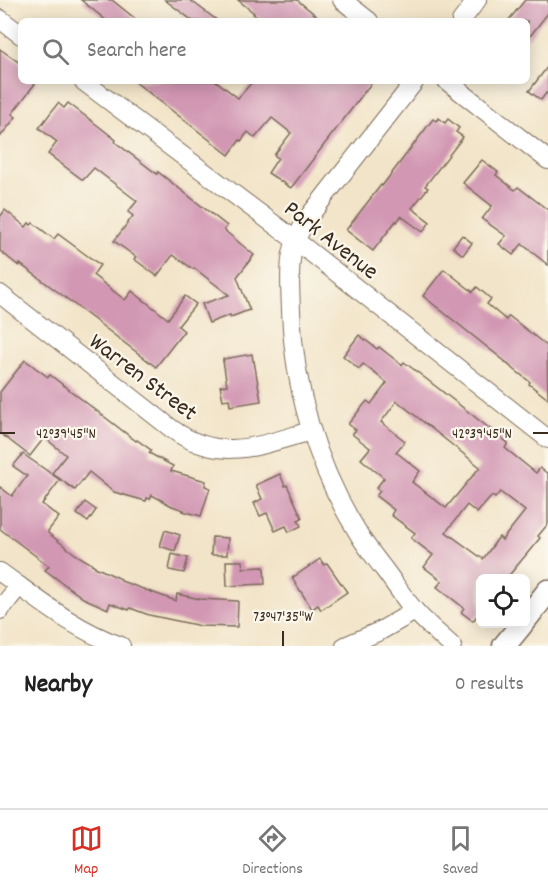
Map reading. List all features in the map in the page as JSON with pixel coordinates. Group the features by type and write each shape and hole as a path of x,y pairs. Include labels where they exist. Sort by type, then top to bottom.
{"street":[{"path":"342,0 365,18"},
{"path":"463,18 477,0"},
{"path":"0,19 18,32"},
{"name":"Park Avenue","path":"88,84 295,240 548,439"},
{"path":"413,84 310,215 295,240 290,278 292,328 298,374 311,431 331,483 357,533 415,611 452,646"},
{"path":"451,84 548,160"},
{"name":"Warren Street","path":"0,294 188,440 217,449 237,449 311,431"},
{"path":"0,572 77,626 121,646"},
{"path":"0,610 19,586"},
{"path":"530,613 548,591"},
{"path":"345,646 380,631 415,611"},
{"path":"504,646 519,628"}],"building":[{"path":"81,0 112,0 134,18 103,18"},
{"path":"165,0 190,0 214,18 189,18"},
{"path":"238,0 297,0 319,18 258,18"},
{"path":"525,0 548,0 548,13 530,36 530,18 510,18"},
{"path":"0,49 18,62 18,84 35,84 12,114 16,117 0,137"},
{"path":"548,66 548,94 546,93 541,100 529,91"},
{"path":"138,84 220,84 238,98 250,84 371,84 291,188 268,173 278,158 274,155 291,133 272,118 255,138 248,132 229,155"},
{"path":"58,103 64,108 68,103 116,140 115,142 157,174 158,172 227,226 224,230 254,255 237,277 250,311 209,323 202,304 229,295 173,255 157,276 114,241 133,216 128,212 137,201 94,168 83,180 48,154 57,142 39,128"},
{"path":"439,118 445,123 448,119 459,128 456,132 463,137 425,186 428,188 412,208 430,222 423,232 401,216 373,251 346,230 433,119 436,121"},
{"path":"482,160 498,172 496,175 515,190 518,187 548,210 548,265 522,244 513,255 499,244 506,236 482,219 492,206 463,183"},
{"path":"5,210 26,227 29,223 31,225 33,223 54,239 58,234 100,265 93,275 125,300 132,291 168,319 185,296 196,304 178,326 184,331 156,367 0,251 0,217"},
{"path":"462,235 472,243 463,255 453,247"},
{"path":"444,269 473,292 477,287 491,299 487,304 506,320 509,316 547,346 548,399 423,296"},
{"path":"359,335 402,365 404,362 425,378 508,443 505,448 536,473 540,468 548,474 548,524 538,536 540,538 510,574 476,574 476,617 473,621 461,612 464,608 437,587 442,581 424,567 433,555 411,538 415,533 391,515 394,510 376,496 380,491 376,488 384,478 361,459 370,448 352,434 356,430 348,424 367,401 371,404 387,383 363,364 359,369 343,356","holes":["397,401 480,467 446,508 412,482 420,471 396,452 405,441 381,422","500,492 525,511 502,540 499,537 483,559 446,532 467,505 477,513 492,496 495,498"]},
{"path":"252,354 261,401 230,406 229,399 223,400 220,386 227,385 223,359"},
{"path":"25,360 48,377 50,375 151,450 149,453 173,466 171,471 206,481 205,486 210,488 201,516 183,511 152,495 146,501 114,492 89,472 75,490 52,473 66,455 45,438 30,456 0,433 0,392"},
{"path":"23,454 60,480 42,504 59,517 48,533 75,554 121,581 176,601 177,594 200,599 238,601 237,627 201,626 149,615 130,608 129,610 110,603 108,609 83,598 45,570 49,566 0,529 0,487 12,496 27,476 13,466"},
{"path":"280,474 302,518 298,520 301,526 289,532 286,526 275,531 267,513 260,516 254,503 262,499 256,485"},
{"path":"85,502 96,510 88,522 77,514"},
{"path":"165,530 180,535 175,551 160,546"},
{"path":"212,537 228,538 227,555 211,555"},
{"path":"172,554 188,558 184,573 169,570"},
{"path":"320,559 324,565 327,563 347,592 321,610 318,605 312,609 292,578"},
{"path":"226,561 242,561 243,568 264,567 265,584 227,586"}]}
